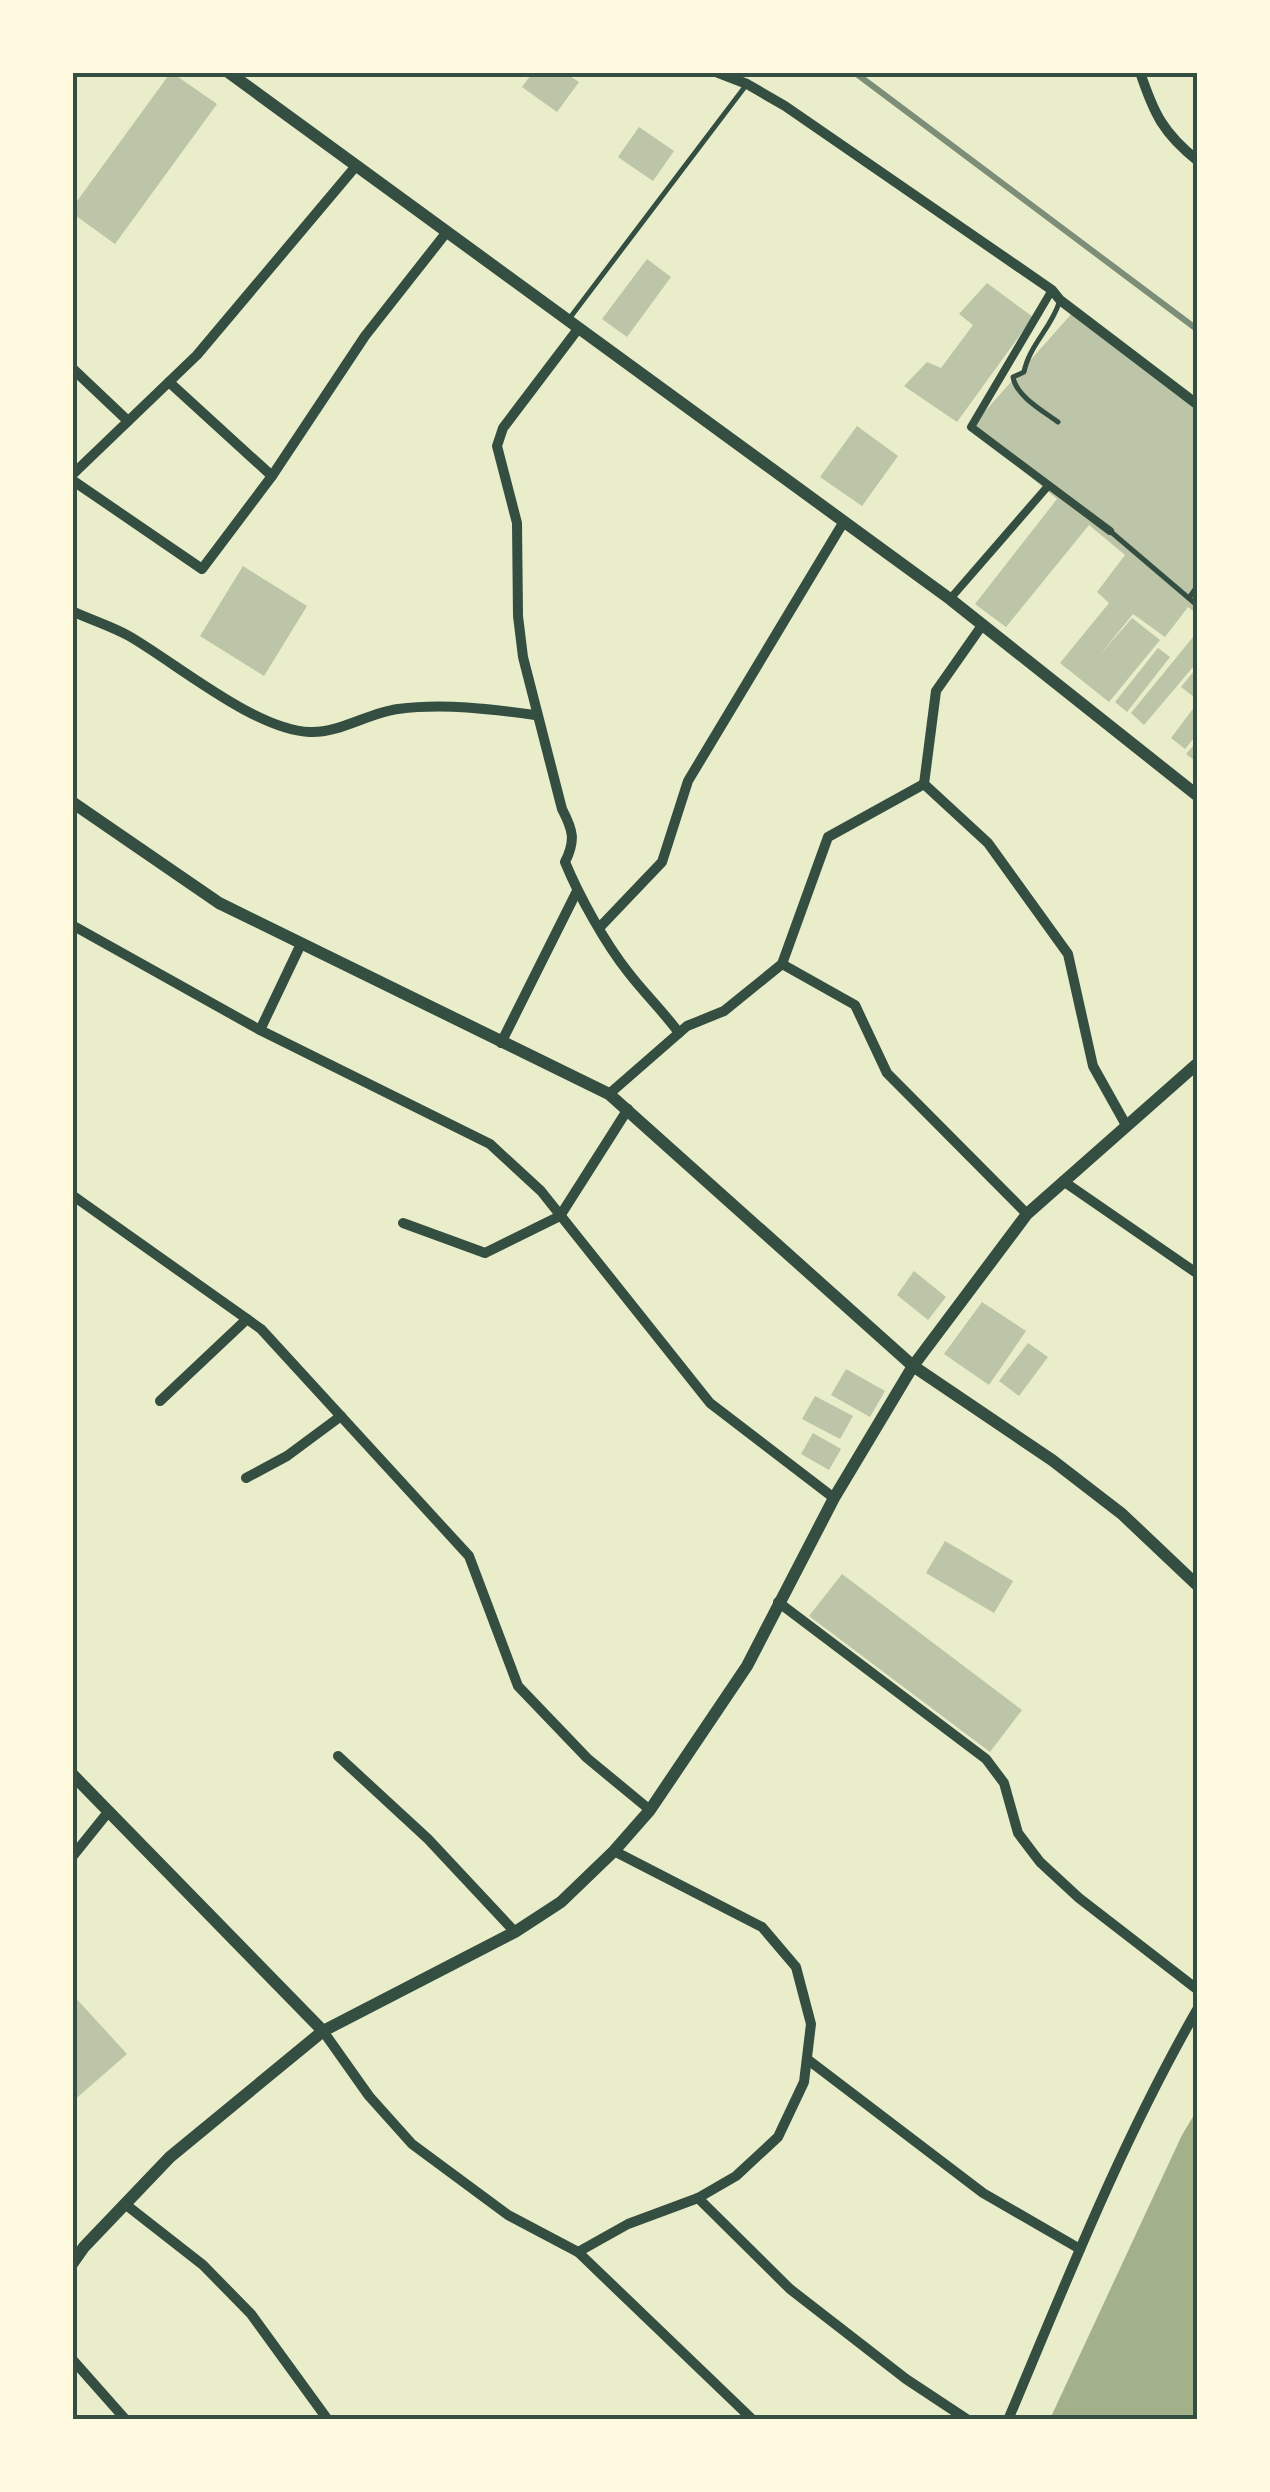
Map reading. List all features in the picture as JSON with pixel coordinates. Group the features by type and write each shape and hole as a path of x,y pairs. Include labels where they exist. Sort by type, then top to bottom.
{"street":[{"path":"228,72 983,624 1198,796"},
{"path":"716,72 785,106 1052,290 1198,405"},
{"path":"1140,72 1156,117 1174,142 1198,161"},
{"path":"356,166 198,355 72,477 202,569 272,476 365,336 446,234"},
{"path":"1052,290 971,428 1110,532"},
{"path":"573,325 504,428 498,446 517,523 518,616 535,715 562,810 573,830 574,845 565,862 577,891 627,972 657,1002 679,1033"},
{"path":"72,368 128,421"},
{"path":"169,382 272,476"},
{"path":"950,600 1048,486"},
{"path":"600,928 662,862 688,781 843,523"},
{"path":"72,611 125,634 226,700 306,732 330,730 362,716 396,709 478,708 535,715"},
{"path":"924,784 936,691 983,624"},
{"path":"608,1094 687,1026 724,1010 782,964 828,836 924,784"},
{"path":"924,784 988,843 1068,954 1093,1066 1126,1125"},
{"path":"72,802 219,903 608,1094 913,1366 1052,1460 1122,1514 1198,1586"},
{"path":"501,1043 577,891"},
{"path":"72,924 260,1030 490,1144 540,1191 710,1403 834,1498"},
{"path":"260,1030 302,944"},
{"path":"782,964 854,1005 887,1073 1027,1214"},
{"path":"72,2264 170,2156 323,2031 515,1932 561,1902 614,1851 650,1810 747,1666 834,1498 913,1366 1027,1214 1198,1063"},
{"path":"403,1224 485,1253 560,1216 628,1109"},
{"path":"1063,1181 1198,1274"},
{"path":"72,1195 261,1329 469,1556 518,1686 587,1758 650,1810"},
{"path":"160,1401 247,1319"},
{"path":"246,1478 287,1456 340,1416"},
{"path":"778,1602 986,1759 1004,1783 1018,1833 1040,1862 1079,1898 1198,1990"},
{"path":"338,1756 428,1838 515,1932"},
{"path":"72,1774 323,2031 370,2096 412,2144 508,2215 578,2252 753,2420"},
{"path":"72,1857 109,1812"},
{"path":"578,2252 628,2224 698,2198 736,2176 778,2137 804,2082 811,2024 796,1966 762,1927 614,1851"},
{"path":"1008,2420 1151,2090 1198,2008"},
{"path":"807,2059 983,2193 1080,2249"},
{"path":"698,2198 790,2289 906,2379 968,2420"},
{"path":"125,2204 203,2265 251,2314 328,2420"},
{"path":"72,2359 126,2420"}],"lane":[{"path":"573,325 746,84"},
{"path":"1058,422 1018,390 1013,377 1024,372 1033,348 1053,322 1060,300"},
{"path":"1110,532 1198,606"},
{"path":"1189,598 1198,585"}],"shaded area":[{"path":"1197,2110 1197,2419 1050,2419 1182,2135"}],"building":[{"path":"171,72 217,104 115,244 72,213 72,208"},
{"path":"533,72 564,72 579,82 557,112 522,87"},
{"path":"639,127 674,151 653,181 618,157"},
{"path":"647,259 671,277 627,337 602,319"},
{"path":"987,283 1033,317 957,422 904,386 927,362 941,368 973,325 959,314"},
{"path":"1074,311 1198,405 1198,615 1188,607 1165,637 1133,614 1099,656 1132,618 1160,640 1109,702 1060,663 1109,603 1097,592 1125,555 1089,525 1006,627 975,604 1057,499 971,427"},
{"path":"857,426 898,456 862,506 820,477"},
{"path":"243,566 307,606 264,676 200,636"},
{"path":"1198,631 1198,661 1144,725 1131,713"},
{"path":"1158,648 1170,657 1127,712 1115,702"},
{"path":"1198,666 1198,700 1181,687"},
{"path":"1198,702 1198,733 1185,749 1171,738"},
{"path":"1198,740 1198,763 1186,754"},
{"path":"914,1271 946,1297 928,1320 897,1295"},
{"path":"982,1302 1026,1331 989,1385 944,1354"},
{"path":"1028,1343 1048,1357 1019,1396 999,1381"},
{"path":"846,1369 885,1391 870,1417 831,1395"},
{"path":"815,1396 853,1416 840,1439 802,1419"},
{"path":"813,1433 841,1449 829,1470 801,1454"},
{"path":"945,1541 1013,1581 994,1613 926,1573"},
{"path":"842,1574 1022,1710 990,1752 809,1616"},
{"path":"72,1994 127,2054 72,2102"}],"railway":[{"path":"854,72 1198,330"}]}
